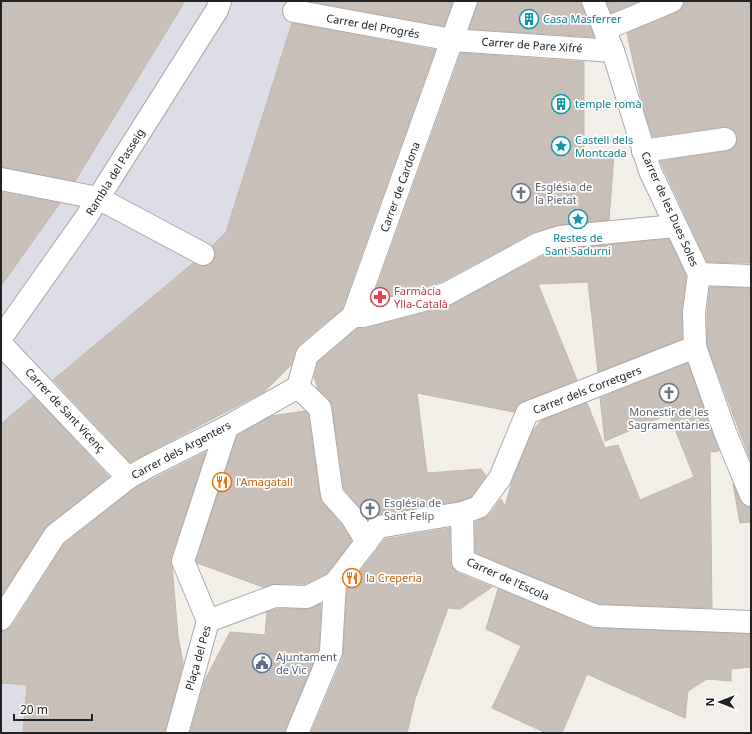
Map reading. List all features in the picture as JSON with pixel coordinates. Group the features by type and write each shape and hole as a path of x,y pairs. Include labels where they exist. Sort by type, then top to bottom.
{"street":[{"name":"Rambla del Passeig","path":"1,338 98,198 217,10 220,1"},
{"name":"Carrer de Cardona","path":"298,387 307,355 353,316 466,1"},
{"name":"Carrer de les Dues Soles","path":"593,1 613,51 650,171 699,274 694,312 695,347 751,495"},
{"path":"605,29 672,1"},
{"name":"Carrer del Progrés","path":"294,11 452,40"},
{"name":"Carrer de Pare Xifré","path":"452,40 613,51"},
{"path":"643,151 725,139"},
{"path":"1,179 98,198 203,254"},
{"path":"353,316 363,316 446,294 538,244 552,239 676,226"},
{"path":"699,274 751,276"},
{"name":"Carrer de Sant Vicenç","path":"1,344 128,478"},
{"name":"Carrer dels Corretgers","path":"462,513 479,507 500,478 527,413 695,347"},
{"path":"298,387 320,408 332,495 351,516 367,542"},
{"name":"Carrer dels Argenters","path":"1,619 55,535 128,478 227,427 298,387"},
{"path":"208,621 183,561 227,427"},
{"path":"297,733 331,652 336,583 378,527 462,513"},
{"name":"Carrer de l'Escola","path":"462,513 463,562 596,616 751,622"},
{"name":"Plaça del Pes","path":"176,733 208,621 275,596 307,598 336,583"}],"shaded area":[{"path":"185,1 297,1 293,21 227,231 203,254 1,424 1,286 68,192"},
{"path":"1,683 27,685 23,733 1,733"}],"building":[{"path":"1,1 185,1 75,181 1,167"},
{"path":"309,1 453,1 444,26"},
{"name":"Casa Masferrer","path":"478,1 581,1 594,37 469,29"},
{"path":"606,1 640,1 611,13"},
{"path":"684,1 751,1 751,263 707,262 660,161 727,151 732,149 736,144 737,138 735,132 730,128 723,127 653,137 643,107 627,33 677,12 682,8"},
{"path":"292,23 435,50 342,309 299,345 292,364 264,392 130,462 53,380 193,263 204,266 210,264 214,260 215,253 212,246 226,232"},
{"path":"461,53 584,62 584,154 614,154 609,220 559,225 534,232 441,282 372,301"},
{"path":"1,192 60,203 1,286"},
{"path":"669,239 686,276 682,310 682,339 598,372 588,282 538,284 577,380 518,404 514,412 417,393 427,473 481,469 486,476 471,497 459,501 376,515 368,520 344,489 332,406 329,399 318,389 314,377 318,362 358,328 366,328 449,306 543,256 563,249"},
{"path":"710,287 751,288 751,462 707,345 707,313"},
{"path":"688,363 719,451 710,452 712,608 599,604 475,553 475,522 489,515 501,499 505,506 512,481 533,430 542,420 587,403 605,448 618,445 640,500 694,477 669,414 605,441 600,398"},
{"path":"34,396 109,477 45,528 1,596 1,424"},
{"path":"305,411 308,414 320,497 352,541 327,573 304,584 275,584 263,587 197,563 196,560 237,436 271,416"},
{"path":"206,452 172,554 171,553 178,636 183,663 165,733 23,733 27,685 1,683 1,631 7,630 12,626 64,544 135,488"},
{"path":"733,484 743,505 751,507 751,522 740,523"},
{"path":"450,528 450,561 453,568 458,573 492,587 460,609 448,608 415,699 407,733 311,733 343,657 347,588 385,539"},
{"path":"498,589 595,628 751,634 751,667 731,669 731,681 707,679 688,691 685,718 587,674 562,733 546,733 492,708 521,646 486,629"},
{"name":"Ajuntament de Vic","path":"321,604 319,649 285,733 190,733 205,680 230,632 265,635 267,612 277,609 307,609"}],"place":[{"name":"Casa Masferrer","path":"529,19"},
{"name":"temple romà","path":"561,104"},
{"name":"Castell dels Montcada","path":"561,146"},
{"name":"Església de la Pietat","path":"521,193"},
{"name":"Restes de Sant Sadurni","path":"578,219"},
{"name":"Farmàcia Ylla-Català","path":"380,297"},
{"name":"Monestir de les Sagramentàries","path":"669,393"},
{"name":"l'Amagatall","path":"222,482"},
{"name":"Església de Sant Felip","path":"370,509"},
{"name":"la Creperia","path":"352,578"},
{"name":"Ajuntament de Vic","path":"262,663"}]}
